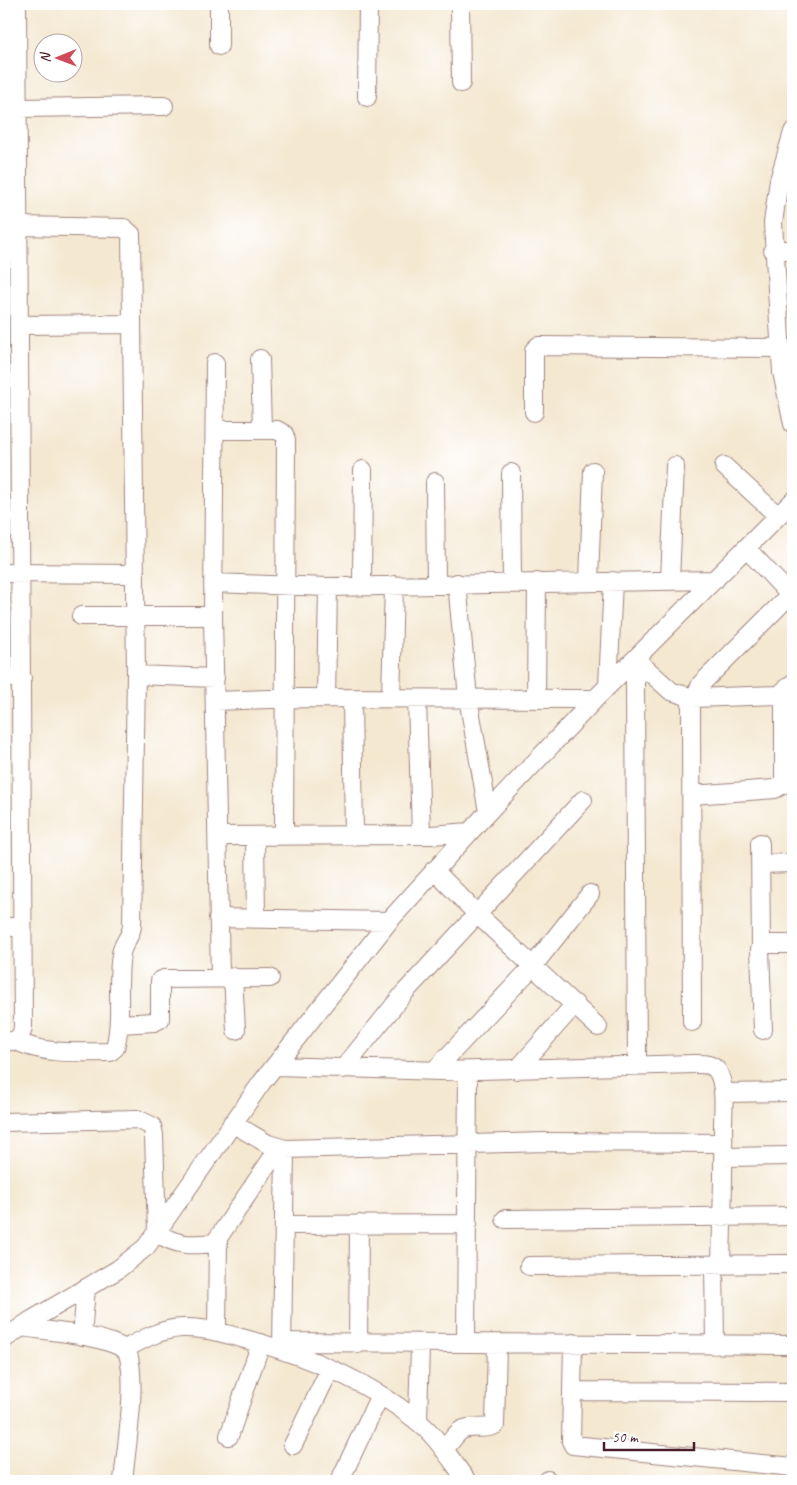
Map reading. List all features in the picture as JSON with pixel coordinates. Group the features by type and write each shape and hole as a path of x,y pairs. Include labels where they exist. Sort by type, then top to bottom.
{"street":[{"path":"10,1041 21,1036 23,1027 22,678 12,573 14,319 18,226 11,198 11,136 18,108 17,4"},
{"path":"219,4 219,46"},
{"path":"367,97 368,4"},
{"path":"460,4 461,83"},
{"path":"18,108 164,106"},
{"path":"792,417 782,372 773,250 775,201 793,132"},
{"path":"10,1041 46,1051 110,1052 115,1048 120,1024 121,954 132,932 136,675 131,245 129,230 124,228 18,226"},
{"path":"773,250 793,250"},
{"path":"14,319 132,324"},
{"path":"534,412 534,350 538,346 780,348"},
{"path":"260,359 262,429"},
{"path":"215,363 216,430 213,616 216,701 218,918 236,1030"},
{"path":"216,430 262,429 280,432 286,440 284,835"},
{"path":"670,580 676,466"},
{"path":"724,466 778,516"},
{"path":"362,586 363,470"},
{"path":"589,581 593,471"},
{"path":"511,473 512,582"},
{"path":"435,482 436,583"},
{"path":"4,1339 136,1256 157,1233 232,1123 275,1066 389,921 488,812 608,686 639,661 793,501"},
{"path":"692,1022 690,712 693,698 701,684 792,596 746,548"},
{"path":"12,573 135,574"},
{"path":"213,583 328,587 436,583 715,580"},
{"path":"608,686 613,581"},
{"path":"536,699 537,582"},
{"path":"457,583 468,698 488,812"},
{"path":"391,699 394,584"},
{"path":"326,698 328,587"},
{"path":"80,616 213,616"},
{"path":"639,661 671,691 693,698 779,694 789,688"},
{"path":"637,1066 635,682 639,661"},
{"path":"136,675 215,678"},
{"path":"4,678 22,678"},
{"path":"692,796 780,788 784,784 789,725 789,688"},
{"path":"216,701 326,698 595,700"},
{"path":"352,699 354,836"},
{"path":"417,699 420,835"},
{"path":"343,1069 405,992 583,800"},
{"path":"218,836 420,835 470,832"},
{"path":"255,836 256,918"},
{"path":"760,843 761,946 759,953 763,1030"},
{"path":"760,864 793,863"},
{"path":"434,870 478,915 598,1027"},
{"path":"434,1071 533,966 590,894"},
{"path":"218,918 389,921"},
{"path":"4,927 22,927"},
{"path":"761,946 793,944"},
{"path":"120,1024 154,1022 160,1019 161,980 227,977 270,978"},
{"path":"517,1070 575,1004"},
{"path":"275,1066 468,1071 707,1064 717,1070 722,1093 724,1150 715,1345"},
{"path":"466,1343 468,1071"},
{"path":"722,1093 793,1092"},
{"path":"4,1122 137,1119 146,1121 152,1126 154,1135 157,1233"},
{"path":"232,1123 268,1144 282,1149 545,1142 724,1150 793,1156"},
{"path":"282,1149 284,1225 282,1345"},
{"path":"217,1331 217,1243 221,1233 282,1149"},
{"path":"505,1219 793,1216"},
{"path":"358,1344 359,1224"},
{"path":"284,1225 468,1224"},
{"path":"157,1233 168,1240 181,1244 217,1243"},
{"path":"529,1266 793,1264"},
{"path":"82,1336 86,1288"},
{"path":"21,1327 82,1336 125,1349 129,1356 130,1384 122,1481"},
{"path":"125,1349 145,1338 172,1329 194,1328 217,1331 261,1343 282,1345 466,1343 793,1345"},
{"path":"229,1436 261,1343"},
{"path":"573,1343 571,1441 573,1445 793,1467"},
{"path":"418,1421 420,1344"},
{"path":"444,1450 458,1432 465,1428 488,1428 495,1425 497,1344"},
{"path":"282,1345 380,1395 418,1421 444,1450 466,1481"},
{"path":"292,1445 330,1369"},
{"path":"572,1391 793,1392"},
{"path":"342,1476 380,1395"}]}
